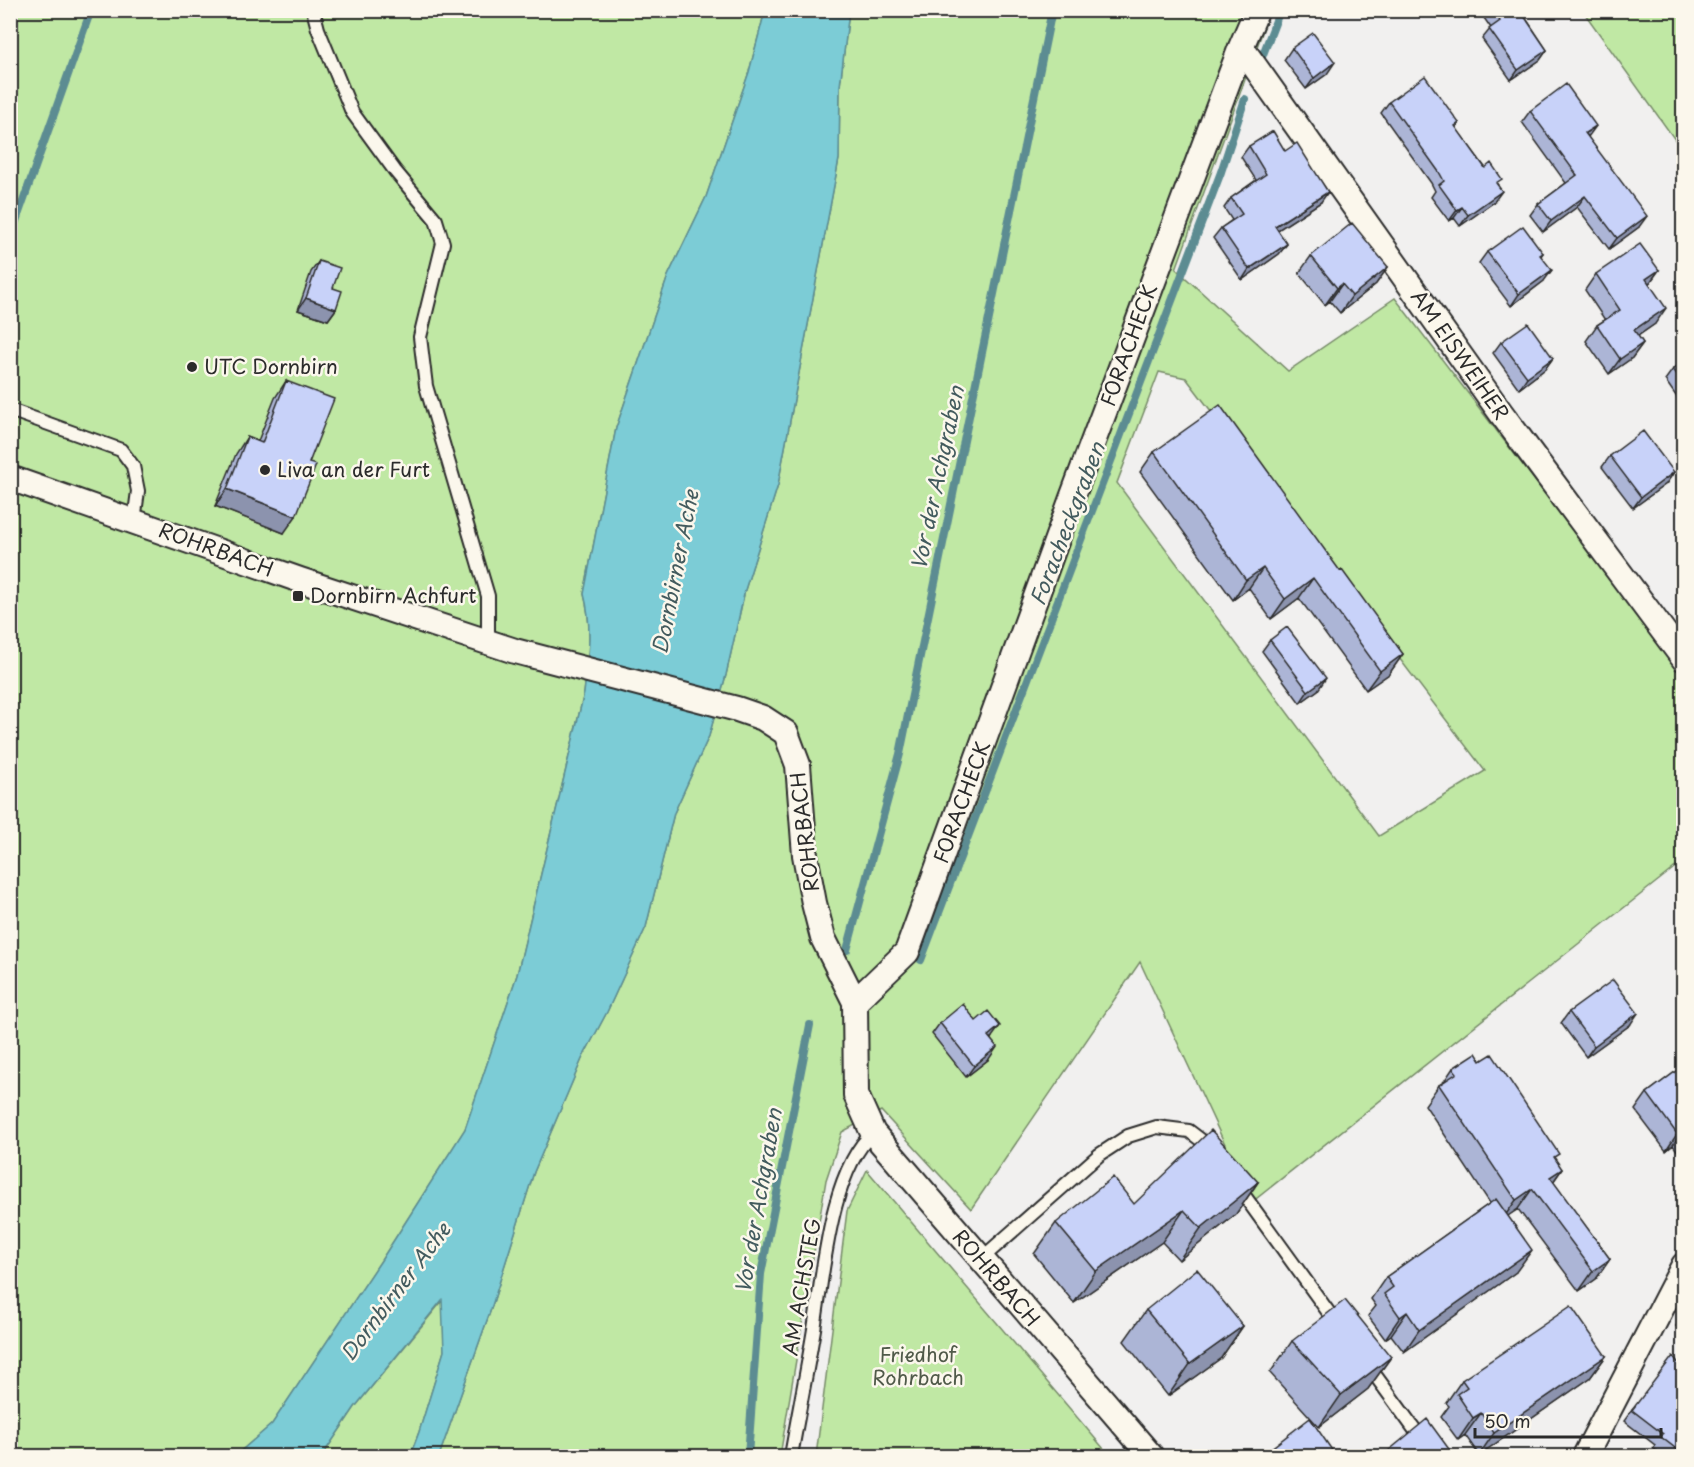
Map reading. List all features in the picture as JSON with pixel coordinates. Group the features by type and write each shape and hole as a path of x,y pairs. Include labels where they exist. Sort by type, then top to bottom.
{"street":[{"name":"FORACHECK","path":"855,1002 907,952 1072,498 1241,47 1257,10"},
{"name":"AM EISWEIHER","path":"1241,47 1501,413 1683,659"},
{"name":"ROHRBACH","path":"10,478 300,580 488,642 763,718 786,733 798,765 805,855 813,903 823,938 855,1002 856,1095 873,1133 1151,1456"},
{"path":"1585,1456 1683,1265"}],"lane":[{"path":"313,10 318,29 352,112 395,171 435,220 442,243 420,337 421,347 426,386 488,596 488,642"},
{"path":"10,410 121,450 133,466 138,491 134,521"},
{"path":"981,1260 1100,1155 1128,1136 1157,1127 1190,1131 1214,1150 1220,1159"},
{"name":"AM ACHSTEG","path":"791,1456 831,1230 843,1181 864,1141 873,1133"},
{"path":"1232,1178 1343,1332"},
{"path":"1357,1351 1434,1456"}],"green space":[{"path":"10,11 765,11 749,72 706,197 668,276 616,428 584,594 589,631 584,693 517,975 465,1129 272,1424 235,1456 11,1456"},
{"path":"849,11 1270,11 1176,269 1288,371 1395,298 1683,674 1683,861 1252,1202 1140,962 971,1209 881,1111 842,1132 826,1180 780,1456 439,1456 491,1309 534,1172 582,1059 607,1012 646,927 674,813 709,736 726,675 745,590 778,485 839,159 840,86","holes":["1159,372 1186,378 1485,771 1379,836 1117,483"]},
{"path":"1583,11 1683,11 1683,151"},
{"name":"Friedhof Rohrbach","path":"867,1170 1110,1456 816,1456 847,1211"},
{"path":"443,1300 444,1351 410,1456 322,1456 355,1407"}],"water":[{"name":"Dornbirner Ache","path":"765,11 849,11 840,86 839,159 778,485 745,590 726,675 709,736 674,813 646,927 607,1012 582,1059 534,1172 491,1309 439,1456 410,1456 444,1351 442,1300 355,1407 322,1456 235,1456 272,1424 465,1129 517,975 584,693 589,631 584,594 616,428 668,276 706,197 749,72"}],"building":[{"path":"1493,10 1520,10 1547,50 1518,70 1489,29 1500,21"},
{"path":"1313,33 1335,62 1314,78 1292,48"},
{"path":"1425,76 1459,123 1455,126 1485,168 1491,163 1502,179 1496,183 1502,191 1468,215 1462,207 1457,210 1439,185 1444,181 1439,172 1389,102"},
{"path":"1566,84 1596,126 1585,133 1647,216 1617,238 1585,196 1551,221 1538,204 1577,175 1530,111"},
{"path":"1273,131 1285,151 1297,143 1328,192 1275,226 1287,244 1249,269 1221,228 1242,214 1231,198 1266,174 1249,146"},
{"path":"1352,223 1388,267 1352,296 1342,284 1337,288 1311,256"},
{"path":"1523,226 1543,253 1540,255 1552,270 1519,294 1487,252"},
{"path":"1640,244 1659,270 1646,279 1666,308 1634,330 1643,343 1620,359 1597,325 1620,310 1596,274"},
{"path":"319,261 340,268 333,288 342,291 336,309 306,298"},
{"path":"1528,323 1553,358 1527,377 1501,342"},
{"path":"1683,362 1683,383 1673,369"},
{"name":"Liva an der Furt","path":"286,381 334,399 309,463 316,465 296,516 227,489 247,437 262,443"},
{"path":"1220,405 1403,654 1380,671 1313,578 1285,599 1263,568 1246,580 1154,452"},
{"path":"1643,431 1674,472 1641,497 1610,456"},
{"path":"1287,627 1326,678 1308,691 1270,640"},
{"path":"1613,980 1638,1013 1594,1046 1569,1012"},
{"path":"963,1004 976,1021 988,1011 1000,1026 988,1036 997,1047 974,1066 940,1023"},
{"path":"1476,1053 1481,1061 1492,1054 1559,1154 1554,1157 1562,1169 1550,1177 1610,1259 1593,1271 1532,1189 1516,1200 1439,1085 1457,1073 1453,1068"},
{"path":"1683,1066 1683,1130 1677,1134 1647,1093"},
{"path":"1211,1130 1258,1182 1201,1228 1184,1210 1096,1271 1056,1223 1113,1177 1134,1204"},
{"path":"1496,1199 1532,1250 1419,1330 1407,1312 1400,1317 1384,1294 1393,1287 1386,1277"},
{"path":"1197,1269 1243,1326 1190,1364 1146,1310"},
{"path":"1345,1300 1391,1357 1341,1395 1292,1341"},
{"path":"1571,1306 1606,1356 1494,1433 1481,1413 1473,1418 1457,1394 1467,1387 1462,1380"},
{"path":"1673,1356 1683,1369 1683,1454 1661,1437 1663,1434 1632,1410"},
{"path":"1310,1418 1336,1456 1261,1456"},
{"path":"1427,1419 1454,1456 1382,1456"}],"waterway":[{"path":"10,238 91,10"},
{"name":"Vor der Achgraben","path":"847,950 900,754 1052,10"},
{"name":"Foracheckgraben","path":"1262,57 1280,10"},
{"name":"Foracheckgraben","path":"921,960 1221,172 1245,99"},
{"name":"Vor der Achgraben","path":"748,1456 761,1274 810,1025"}],"place":[{"name":"UTC Dornbirn","path":"192,367"},
{"name":"Liva an der Furt","path":"265,470"},
{"name":"Dornbirn Achfurt","path":"298,596"}]}
